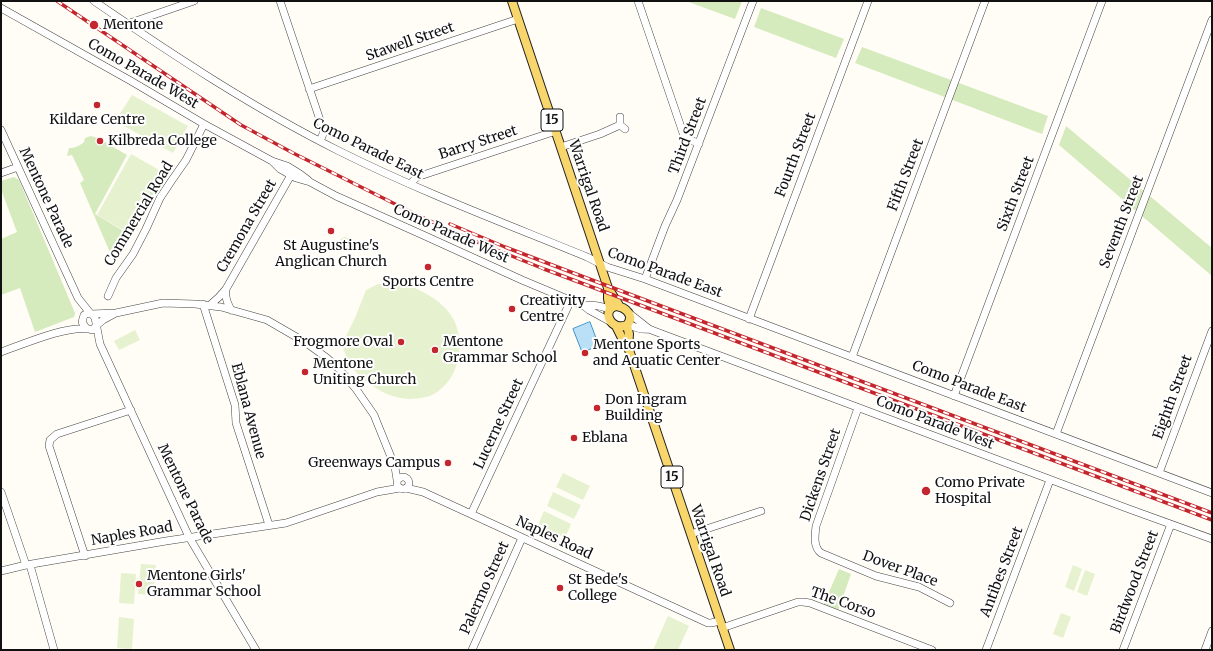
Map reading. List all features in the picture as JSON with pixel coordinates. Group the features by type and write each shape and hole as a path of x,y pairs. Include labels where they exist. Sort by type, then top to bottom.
{"main road":[{"name":"Warrigal Road","path":"512,1 608,288 620,307"},
{"name":"Warrigal Road","path":"608,288 610,309"},
{"path":"610,309 620,307"},
{"name":"15","path":"620,307 624,308 630,314 628,324"},
{"name":"15","path":"610,309 608,315 614,324"},
{"name":"Warrigal Road","path":"614,324 628,347 730,650"},
{"path":"614,324 623,326 628,324"},
{"name":"Warrigal Road","path":"628,324 628,347"}],"street":[{"name":"Como Parade East","path":"94,1 226,89 320,141 410,184 608,267 645,279 1212,493"},
{"path":"127,24 194,1"},
{"path":"280,1 323,129 323,134 320,141"},
{"path":"638,1 683,133 687,138 699,144"},
{"name":"Third Street","path":"645,279 699,144 753,1"},
{"name":"Fourth Street","path":"749,319 868,1"},
{"name":"Fifth Street","path":"852,357 985,1"},
{"name":"Sixth Street","path":"954,396 1102,1"},
{"name":"Como Parade West","path":"1,8 204,124 272,161 287,166 310,182 336,196 522,280 571,300 614,324"},
{"name":"Stawell Street","path":"309,89 518,19"},
{"name":"Seventh Street","path":"1056,434 1212,20"},
{"path":"561,147 622,127 620,117"},
{"name":"Commercial Road","path":"108,296 116,278 133,254 160,198 186,160 204,124"},
{"name":"Mentone Parade","path":"1,130 78,298 91,314"},
{"name":"Barry Street","path":"410,184 417,177 556,131"},
{"name":"Como Parade West","path":"272,161 280,169 291,176 310,182"},
{"path":"1,173 18,167"},
{"name":"Cremona Street","path":"207,305 219,297 226,289 291,176"},
{"name":"Cremona Street","path":"226,289 226,301 231,310"},
{"name":"Mentone Parade","path":"78,298 83,317"},
{"name":"Lucerne Street","path":"471,514 571,300"},
{"path":"67,330 80,321 86,314 116,313 163,303 207,305 267,320 305,342 339,369 356,389 374,415 402,483"},
{"name":"Eblana Avenue","path":"207,305 234,405 236,423 269,525"},
{"name":"Como Parade West","path":"584,306 601,306 610,309"},
{"path":"1,352 67,330 80,328 93,330 96,325 116,313"},
{"path":"91,314 95,319 96,325"},
{"name":"Como Parade West","path":"630,314 649,329"},
{"path":"83,317 83,324 88,329"},
{"name":"Como Parade West","path":"628,324 634,327 649,329 1050,480 1212,539"},
{"name":"Mentone Parade","path":"96,325 100,344 189,537 256,650"},
{"name":"Mentone Parade","path":"88,329 100,344"},
{"name":"Eighth Street","path":"1159,473 1212,331"},
{"name":"Dickens Street","path":"840,561 818,551 815,538 816,526 858,408"},
{"path":"85,556 49,446 50,440 57,434 131,410"},
{"name":"Antibes Street","path":"986,650 1050,480"},
{"name":"Naples Road","path":"1,571 189,537 286,522 402,483 708,623 721,625"},
{"path":"1,492 28,565 54,650"},
{"path":"691,534 762,511"},
{"name":"Birdwood Street","path":"1123,650 1171,524"},
{"name":"Palermo Street","path":"472,650 522,538"},
{"name":"Dover Place","path":"840,561 876,576 919,587 950,603"},
{"name":"The Corso","path":"721,625 798,602 803,602 830,610 932,650"},
{"path":"1205,650 1212,631"}],"green space":[{"path":"686,1 742,1 735,19"},
{"path":"761,8 844,39 836,58 754,27"},
{"path":"862,47 1048,116 1042,134 855,63"},
{"path":"132,95 188,126 173,153 115,121"},
{"path":"1066,126 1212,248 1212,276 1059,145"},
{"path":"91,136 98,138 127,155 95,214 127,233 162,171 165,172 115,264 80,183 84,180 72,155 67,156 69,148 79,146 84,142 85,138"},
{"path":"131,154 161,171 127,232 97,215"},
{"path":"14,177 19,180 75,313 74,317 35,332 20,288 1,295 1,239 17,232 1,192 1,181"},
{"path":"344,237 354,240 349,251 335,244"},
{"name":"Frogmore Oval","path":"392,283 407,285 423,292 444,307 454,321 460,344 456,367 451,378 434,394 414,399 404,399 389,395 365,381 351,366 345,352 342,344 355,318 366,290 378,284"},
{"path":"135,330 140,340 119,350 114,341"},
{"path":"563,473 590,486 583,500 556,487"},
{"path":"553,492 581,505 574,519 547,506"},
{"path":"544,511 571,524 565,538 538,525"},
{"path":"141,564 156,565 153,595 138,594"},
{"path":"1073,565 1082,569 1074,591 1065,587"},
{"path":"839,569 851,574 838,611 823,606"},
{"path":"1085,570 1095,574 1087,596 1077,592"},
{"path":"121,573 136,574 134,604 119,603"},
{"path":"1061,613 1071,617 1063,638 1053,634"},
{"path":"668,616 689,626 678,650 653,650"},
{"path":"119,617 134,619 132,649 117,648"}],"water":[{"path":"590,322 599,346 582,352 573,329"}],"railway":[{"path":"57,1 241,125 293,153 413,213 467,238 544,269 1212,520"},
{"path":"450,224 568,271 1212,513"}],"place":[{"name":"Mentone","path":"94,25"},
{"name":"Kildare Centre","path":"97,105"},
{"name":"Kilbreda College","path":"100,141"},
{"name":"St Augustine's Anglican Church","path":"331,231"},
{"name":"Sports Centre","path":"428,267"},
{"name":"Creativity Centre","path":"512,309"},
{"name":"Frogmore Oval","path":"401,342"},
{"name":"Mentone Grammar School","path":"435,350"},
{"name":"Mentone Sports and Aquatic Center","path":"585,353"},
{"name":"Mentone Uniting Church","path":"305,372"},
{"name":"Don Ingram Building","path":"597,408"},
{"name":"Eblana","path":"574,438"},
{"name":"Greenways Campus","path":"448,463"},
{"name":"Como Private Hospital","path":"926,491"},
{"name":"Mentone Girls' Grammar School","path":"139,584"},
{"name":"St Bede's College","path":"560,588"}]}
